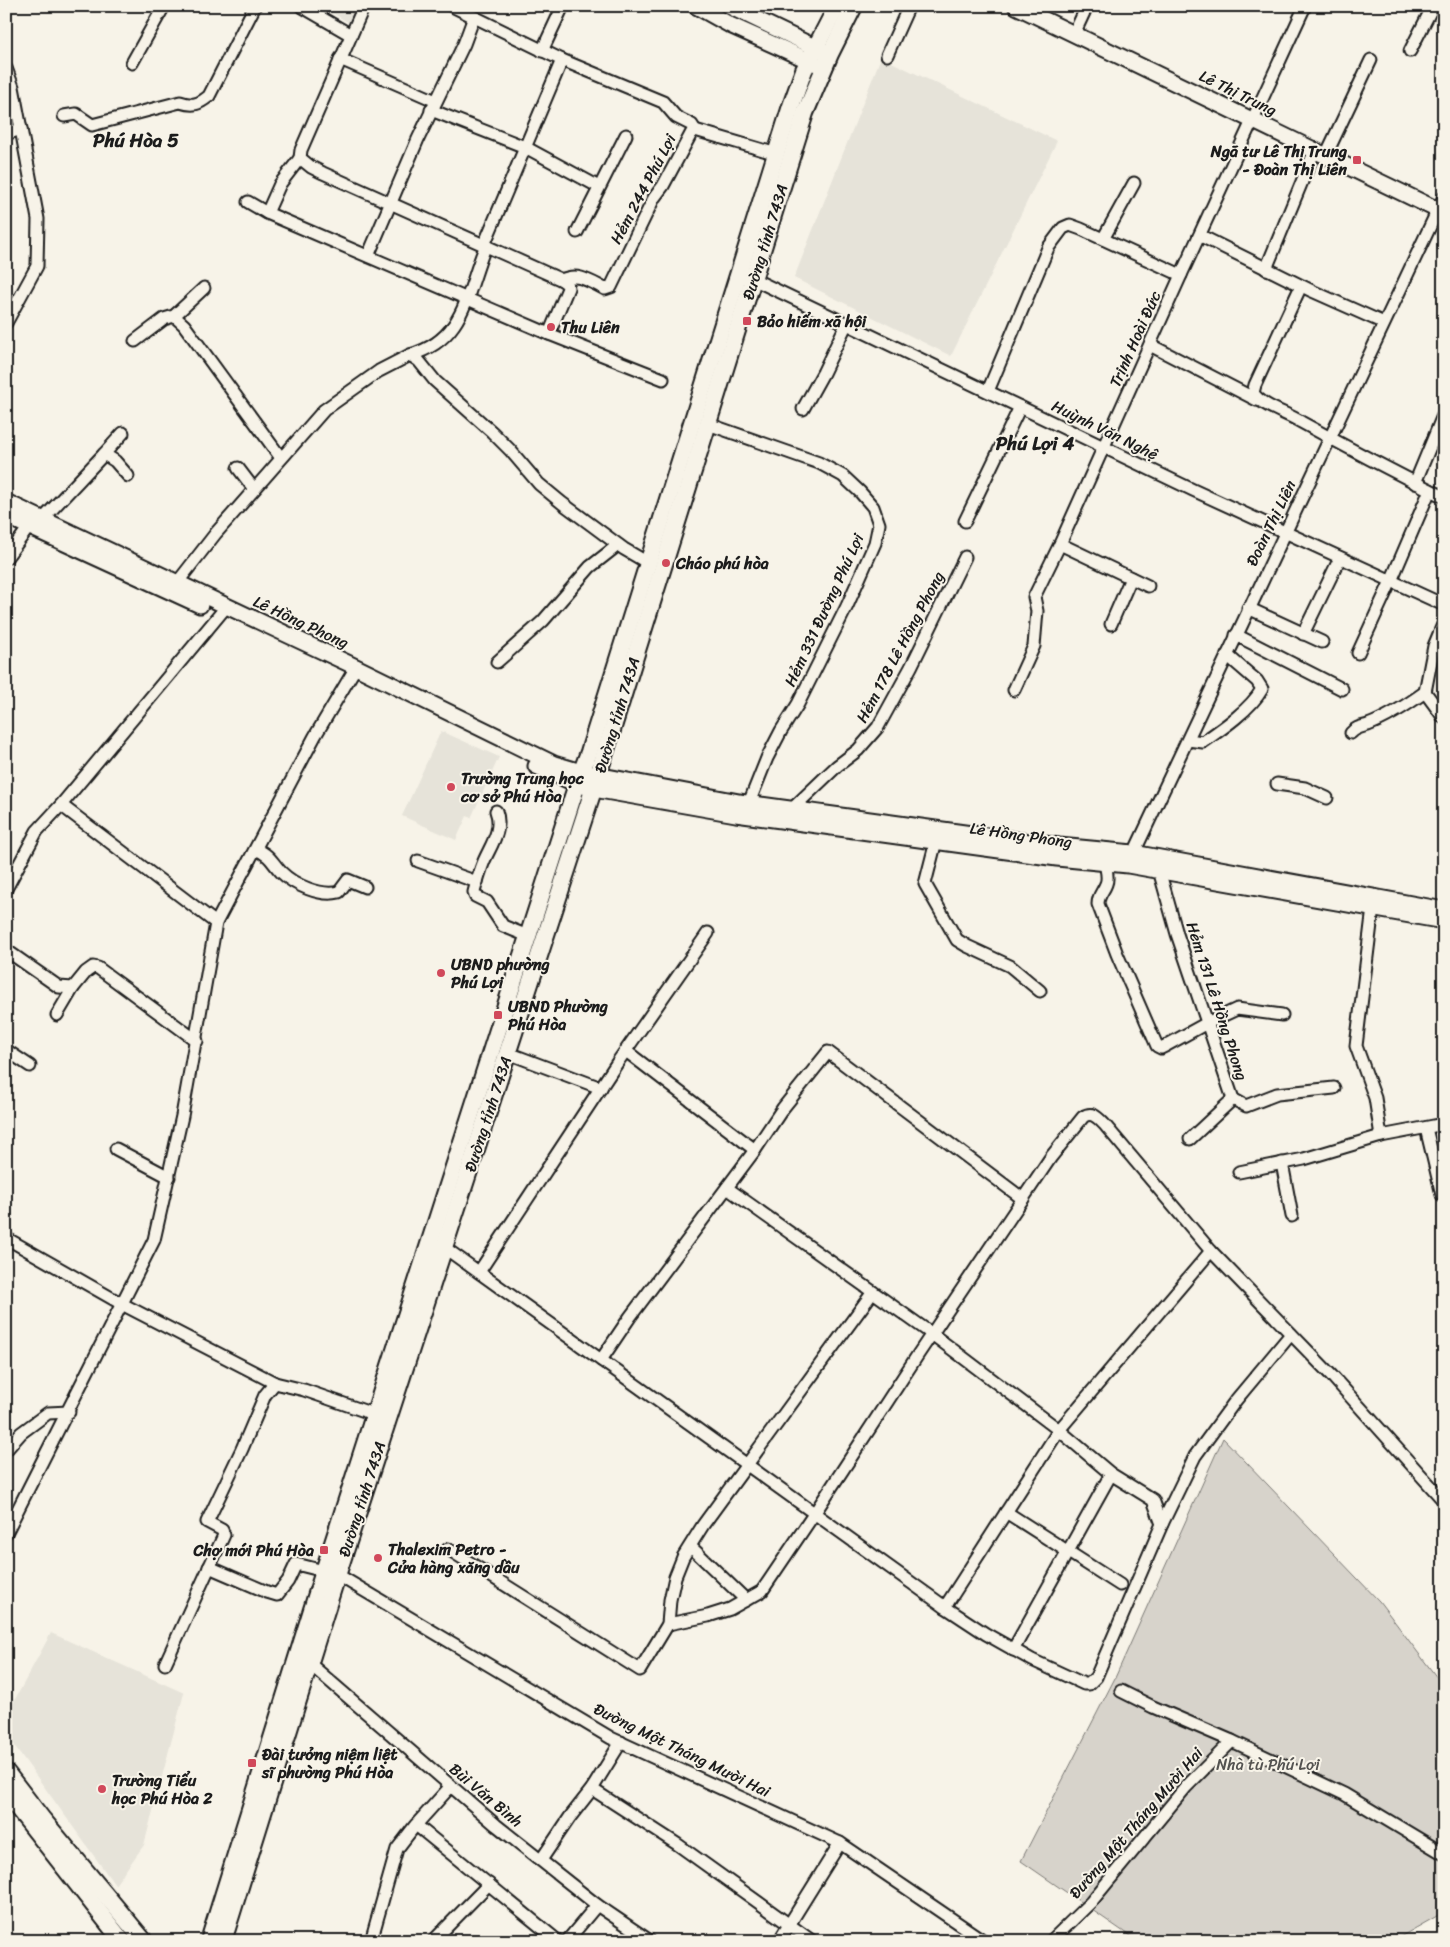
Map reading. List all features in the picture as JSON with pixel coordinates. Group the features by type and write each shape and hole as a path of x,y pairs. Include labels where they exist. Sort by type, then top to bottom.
{"main road":[{"name":"Đường tỉnh 743A","path":"478,1120 508,1052 528,936 589,752 648,563 805,113 820,57 838,6"},
{"name":"Đường tỉnh 743A","path":"210,1941 303,1662 519,994 596,782 708,424 791,106 820,57 854,6"},
{"name":"Đường tỉnh 743A","path":"223,1941 303,1662"},
{"path":"6,1772 38,1824 122,1941"},
{"path":"6,1793 38,1824 144,1941"}],"street":[{"path":"132,63 164,6"},
{"path":"64,116 76,114 92,125 180,102 192,105 200,104 209,96 255,6"},
{"path":"301,6 351,35"},
{"path":"267,213 280,184 300,158 340,59 364,6"},
{"path":"452,6 542,51 663,102 676,117 692,126 695,130"},
{"path":"542,51 563,6"},
{"path":"696,6 730,25 820,57"},
{"path":"729,6 820,57"},
{"path":"887,55 909,6"},
{"name":"Lê Thị Trung","path":"1016,6 1321,153 1442,207"},
{"path":"1074,34 1087,6"},
{"name":"Trịnh Hoài Đức","path":"1014,690 1034,646 1037,611 1034,597 1306,6"},
{"path":"1410,52 1432,6"},
{"path":"368,256 434,106 464,44 474,17"},
{"path":"340,59 434,106 525,147 600,187"},
{"path":"177,583 216,533 324,410 373,375 400,359 424,351 440,340 454,326 461,316 484,250 484,245 562,60"},
{"path":"1266,269 1321,153 1371,60"},
{"path":"6,68 13,87 38,218 37,266 6,322"},
{"path":"6,134 21,129"},
{"name":"Hẻm 244 Phú Lợi","path":"562,280 571,276 583,278 605,289 611,287 654,198 663,186 686,140 695,130 777,154"},
{"path":"577,232 626,135"},
{"path":"300,158 311,167 562,280 567,284 568,288 549,334"},
{"path":"1103,239 1134,184"},
{"path":"248,202 267,213 549,334 663,380"},
{"name":"Đoàn Thị Liên","path":"1130,859 1384,323 1442,207"},
{"path":"988,391 1048,248 1063,228 1070,225 1181,275"},
{"path":"1201,236 1301,286 1384,323"},
{"name":"Huỳnh Văn Nghệ","path":"747,276 1104,448 1444,605"},
{"path":"1258,400 1253,393 1255,385 1301,286"},
{"path":"135,341 164,319 174,316 204,288"},
{"path":"174,316 184,325 281,458"},
{"path":"803,408 823,373 846,323"},
{"path":"1150,345 1301,421 1330,439 1444,497"},
{"path":"410,355 419,361 435,381 498,438 539,484 618,545 648,563"},
{"path":"965,521 1020,407"},
{"path":"1415,483 1444,412"},
{"name":"Hẻm 331 Đường Phú Lợi","path":"708,424 819,463 843,476 873,507 879,524 875,543 847,606 798,704 767,758 749,803"},
{"path":"43,520 123,433"},
{"path":"104,454 115,461 128,476"},
{"path":"238,468 254,489"},
{"path":"1358,653 1430,490"},
{"name":"Lê Hồng Phong","path":"6,502 177,583 222,611"},
{"name":"Lê Hồng Phong","path":"6,516 222,611 353,672 557,777 579,778 736,814 1057,858 1105,863 1130,859 1159,870 1444,921"},
{"path":"6,558 29,526"},
{"path":"1060,544 1148,586"},
{"path":"497,662 542,621 590,567 618,545"},
{"name":"Hẻm 178 Lê Hồng Phong","path":"792,809 837,766 858,750 878,727 911,667 965,557"},
{"path":"1303,634 1340,558"},
{"path":"1111,624 1132,578"},
{"path":"1248,608 1322,642"},
{"path":"6,889 37,831 61,805 222,611"},
{"path":"1351,733 1354,728 1368,725 1405,707 1425,692 1434,646 1444,622"},
{"path":"1236,635 1342,689"},
{"path":"1188,740 1203,742 1220,731 1262,689 1257,681 1227,655"},
{"path":"6,1533 154,1240 197,1042 216,923 314,736 353,672"},
{"path":"1425,692 1444,718"},
{"name":"Lê Hồng Phong","path":"596,782 1059,846 1444,910"},
{"path":"1278,784 1305,788 1327,798"},
{"path":"61,805 216,923"},
{"path":"496,811 499,818 496,836 477,882 474,892 475,896 487,902 503,926 528,936"},
{"path":"936,841 925,884 957,940 1010,966 1040,991"},
{"path":"256,849 268,856 290,879 316,891 326,893 339,892 348,880 365,887"},
{"path":"418,861 477,882"},
{"path":"1105,863 1108,875 1098,897 1098,904 1117,954 1157,1046 1160,1048 1167,1045 1206,1023 1237,1009 1282,1015"},
{"name":"Hẻm 131 Lê Hồng Phong","path":"1159,870 1177,934 1233,1099 1246,1106 1277,1094 1334,1088"},
{"path":"1373,908 1356,1046 1375,1098 1381,1136"},
{"path":"479,1272 601,1088 708,933"},
{"path":"6,950 60,987 73,988"},
{"path":"57,1015 73,988 86,972 92,967 98,968 197,1042"},
{"path":"6,1050 30,1066"},
{"path":"626,1051 756,1150"},
{"path":"508,1052 601,1088"},
{"path":"601,1360 630,1317 756,1150 783,1108 828,1052 1023,1199"},
{"path":"1190,1139 1233,1099"},
{"path":"668,1624 708,1616 730,1609 762,1591 1051,1157 1083,1117 1088,1114 1092,1114 1104,1124 1211,1251 1332,1376 1444,1501"},
{"path":"1239,1172 1304,1159 1381,1136 1444,1124"},
{"path":"1426,1128 1442,1195"},
{"path":"116,1149 169,1177"},
{"path":"1282,1164 1292,1216"},
{"path":"727,1188 932,1334 1059,1430 1111,1474 1153,1500 1162,1524"},
{"path":"6,1238 122,1304 275,1384 304,1390 382,1417"},
{"path":"438,1245 479,1272 945,1607 1013,1650 1077,1682 1089,1684 1096,1677 1162,1524 1195,1456 1236,1400 1291,1334"},
{"path":"945,1607 1059,1430 1211,1251"},
{"path":"448,1550 640,1670 668,1624 674,1577 683,1557 703,1525 748,1466 873,1292"},
{"path":"165,1664 224,1532 207,1522 242,1449 265,1395 275,1384"},
{"path":"6,1450 22,1433 48,1413 68,1412"},
{"path":"1013,1650 1111,1474"},
{"path":"1006,1512 1120,1584"},
{"path":"691,1547 746,1600"},
{"name":"Đường Một Tháng Mười Hai","path":"209,1566 278,1595 288,1581 296,1564 331,1573 620,1742 840,1843 984,1941"},
{"name":"Bùi Văn Bình","path":"303,1662 541,1860 597,1905 650,1941"},
{"path":"1121,1691 1344,1794 1439,1851"},
{"name":"Đường Một Tháng Mười Hai","path":"1051,1941 1090,1902 1186,1787 1232,1741"},
{"path":"541,1860 570,1817 592,1789 620,1742"},
{"path":"371,1941 397,1849 451,1786"},
{"path":"592,1789 677,1844 812,1941"},
{"path":"416,1825 558,1941"},
{"path":"779,1941 840,1843"},
{"path":"433,1941 488,1884"},
{"path":"567,1941 597,1905"}],"shaded area":[{"path":"321,6 357,6 349,23"},
{"path":"881,57 1057,141 951,356 794,278"},
{"name":"Trường Trung học cơ sở Phú Hòa","path":"441,731 499,757 471,818 467,816 456,840 402,816"},
{"name":"Trường Tiểu học Phú Hòa 2","path":"51,1633 184,1693 144,1845 115,1885 6,1734 6,1716"}],"green space":[{"name":"Nhà tù Phú Lợi","path":"1223,1438 1379,1601 1444,1687 1444,1912 1393,1941 1137,1941 1021,1861 1115,1678"}],"place":[{"name":"Ngã tư Lê Thị Trung - Đoàn Thị Liên","path":"1357,160"},
{"name":"Bảo hiểm xã hội","path":"747,321"},
{"name":"Thu Liên","path":"551,327"},
{"name":"Cháo phú hòa","path":"666,563"},
{"name":"Trường Trung học cơ sở Phú Hòa","path":"451,787"},
{"name":"UBND phường Phú Lợi","path":"441,973"},
{"name":"UBND Phường Phú Hòa","path":"498,1015"},
{"name":"Chợ mới Phú Hòa","path":"324,1550"},
{"name":"Thalexim Petro - Cửa hàng xăng dầu","path":"378,1558"},
{"name":"Đài tưởng niệm liệt sĩ phường Phú Hòa","path":"252,1763"},
{"name":"Trường Tiểu học Phú Hòa 2","path":"102,1789"}],"district":[{"name":"Phú Hòa 5","path":"136,140"},
{"name":"Phú Lợi 4","path":"1035,443"}]}
